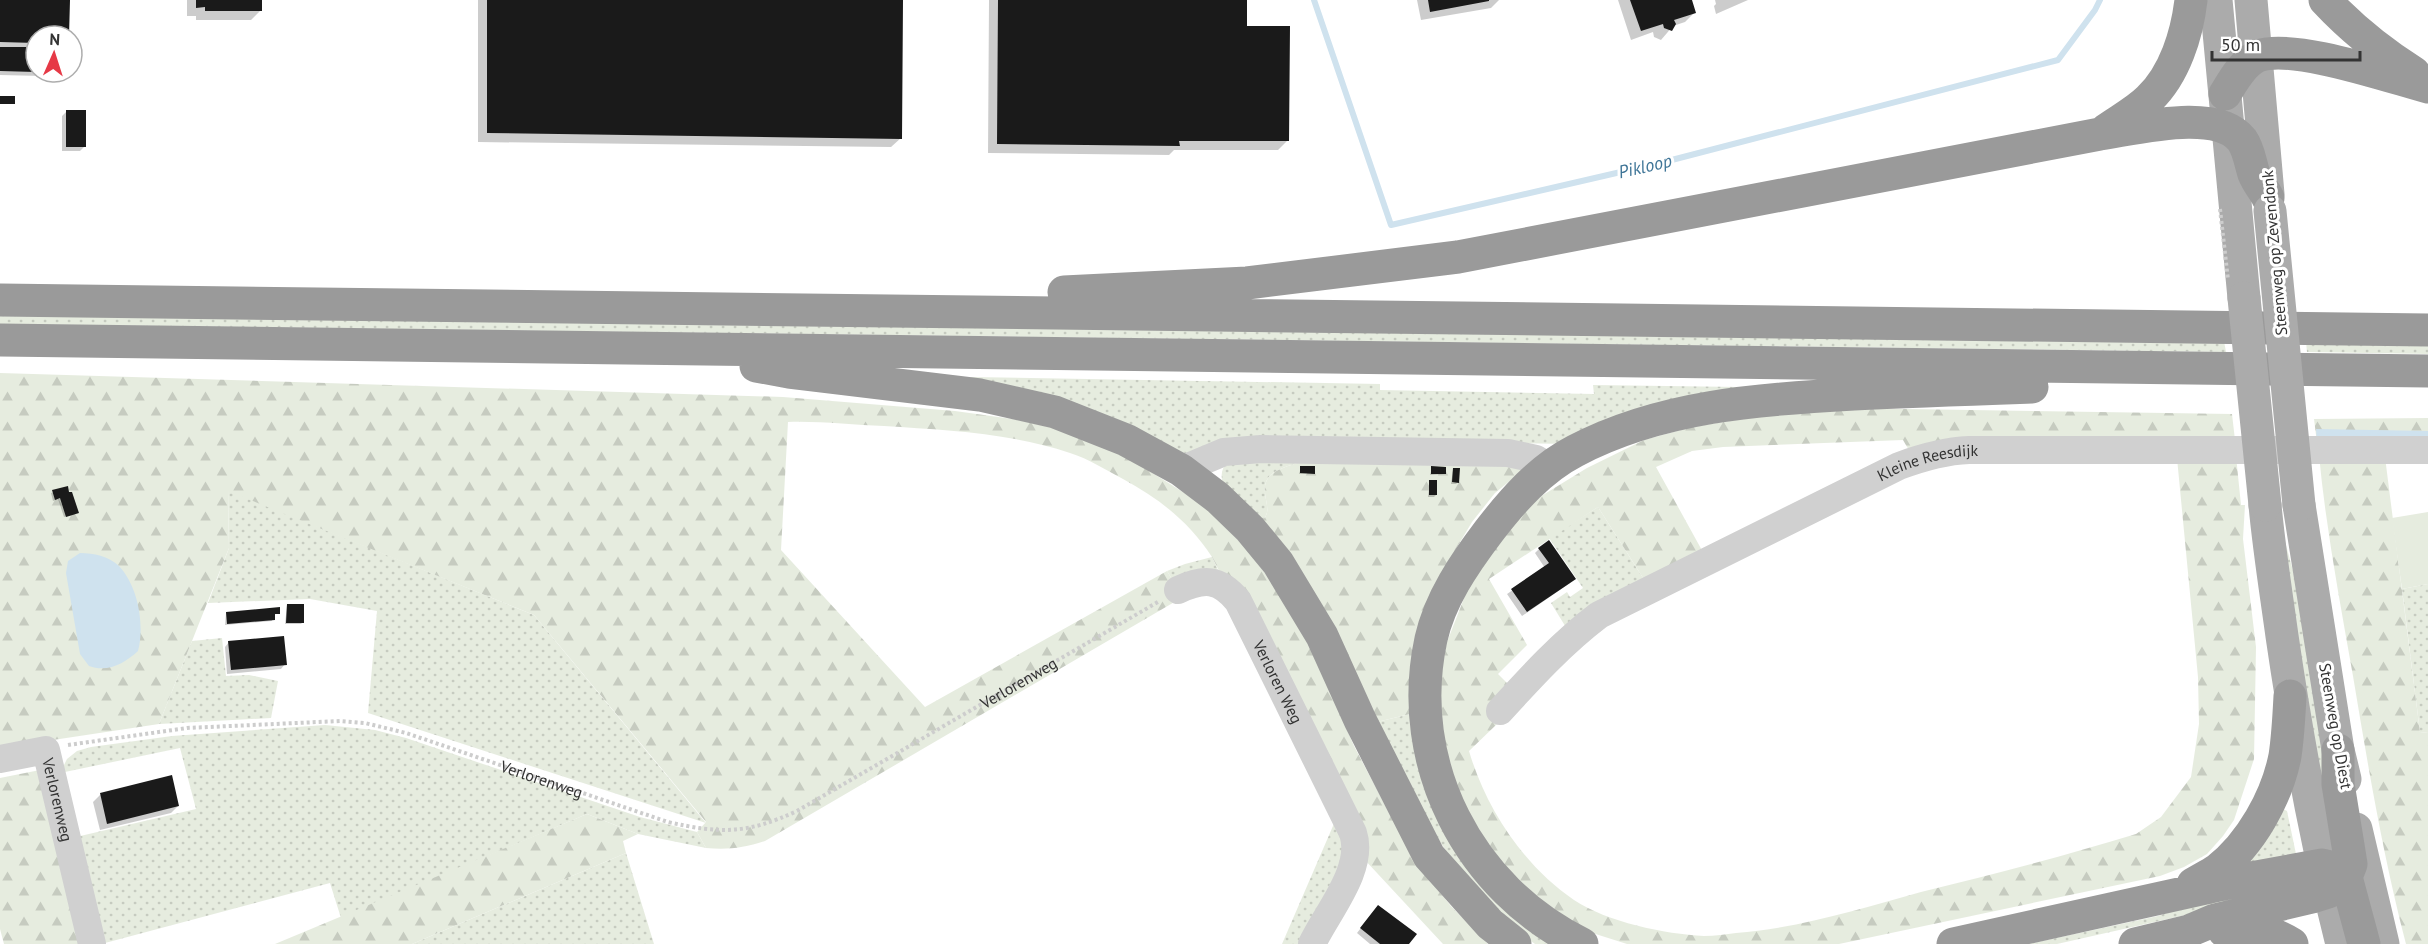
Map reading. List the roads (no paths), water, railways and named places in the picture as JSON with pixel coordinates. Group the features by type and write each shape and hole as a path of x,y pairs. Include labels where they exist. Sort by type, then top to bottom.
{"highway":[{"path":"2100,134 2149,99 2163,82 2186,33 2191,0"},
{"path":"2325,0 2357,33 2428,85"},
{"path":"2226,94 2238,73 2256,57 2280,52 2325,60 2428,85"},
{"path":"948,312 983,299 1015,293 1247,284 1458,257 2100,134 2181,122 2212,124 2229,129 2241,139 2250,156 2254,176 2269,204"},
{"path":"0,300 2428,330"},
{"path":"0,340 2428,371"},
{"path":"693,349 775,370 980,395 1055,411 1126,440 1181,470 1218,498 1250,529 1278,562 1322,636 1360,720 1429,856 1490,924 1515,944"},
{"path":"1582,944 1557,931 1522,906 1479,861 1460,832 1437,781 1426,726 1426,672 1431,639 1452,587 1466,561 1526,486 1574,451 1627,428 1682,413 1774,399 2059,385 2158,368"},
{"path":"2173,895 2216,870 2249,836 2260,819 2269,802 2284,758 2290,696"},
{"path":"2135,944 2189,931 2332,878 2351,864 2338,784 2338,750"},
{"path":"1953,944 2173,895 2332,878"},
{"path":"2332,878 2364,944"},
{"path":"2189,931 2217,933 2254,929 2269,932 2292,944"}],"main road":[{"name":"Steenweg op Zevendonk","path":"2216,0 2269,551 2290,696"},
{"name":"Steenweg op Zevendonk","path":"2252,0 2269,204 2299,505"},
{"name":"Steenweg op Diest","path":"2299,505 2338,750 2383,944"},
{"path":"2290,696 2332,878 2342,944"}],"street":[{"path":"1181,470 1224,452 1261,449 1508,453 1536,459 1551,468"},
{"name":"Kleine Reesdijk","path":"1500,711 1569,639 1599,615 1899,466 1923,457 1945,451 1969,450 2428,450"},
{"name":"Verloren Weg","path":"1178,590 1195,582 1207,581 1230,591 1238,601 1349,823 1356,846 1353,864 1348,880 1312,944"},
{"name":"Verlorenweg","path":"0,759 46,750 92,944"}],"water":[{"path":"2316,429 2428,431 2428,443 2317,443"},
{"path":"80,553 101,556 119,566 126,574 135,595 141,630 138,651 116,666 96,668 89,666 80,654 66,573 68,561"}],"waterway":[{"name":"Pikloop","path":"1314,0 1391,225 1664,162 2058,60 2100,0"}]}
